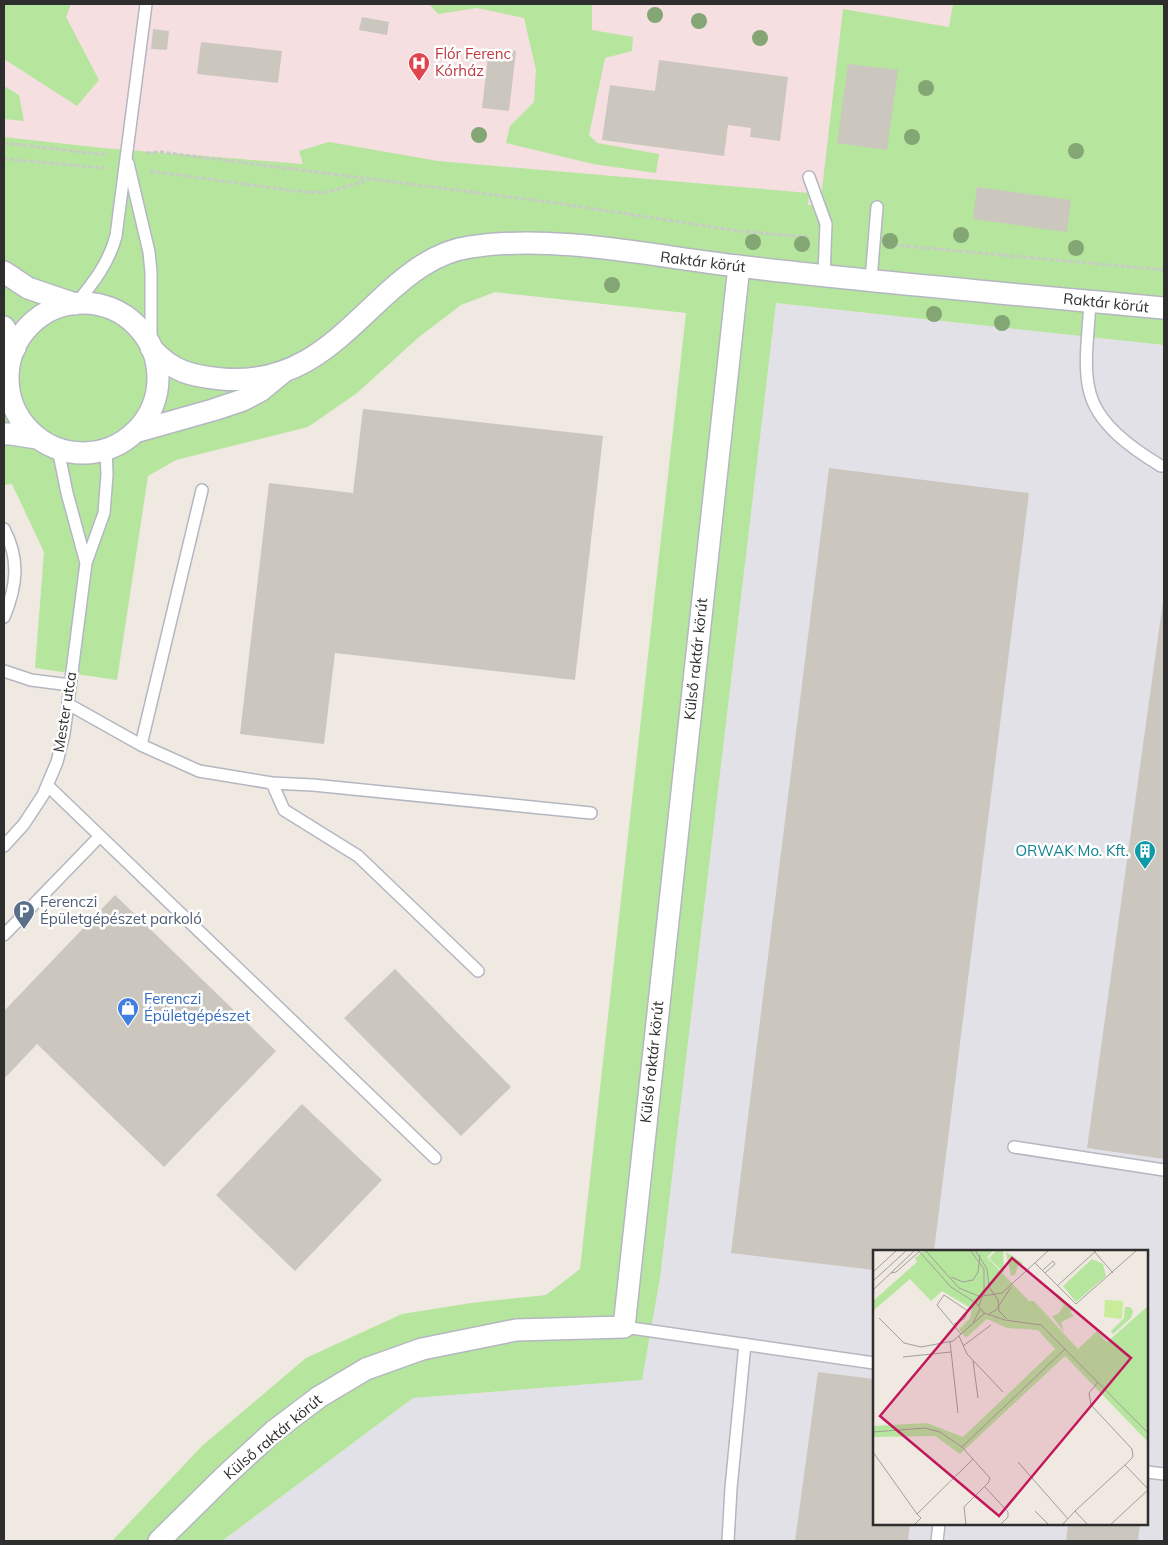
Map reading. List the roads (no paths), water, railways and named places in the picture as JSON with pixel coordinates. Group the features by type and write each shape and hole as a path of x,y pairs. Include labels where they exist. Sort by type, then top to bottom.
{"street":[{"name":"Raktár körút","path":"282,373 303,364 339,339 416,269 436,258 466,247 486,245 570,245 739,266 825,256 871,273 1090,301 1164,308"},
{"name":"Külső raktár körút","path":"159,1541 274,1431 319,1397 366,1369 422,1349 516,1330 624,1326 739,266"},
{"path":"4,272 28,288 76,304 101,306 124,316 139,329 151,348 163,361 176,370 202,377 238,380 282,373"},
{"path":"9,363 24,333 39,318 53,310 76,304"},
{"path":"4,327 9,363 8,386 14,408 24,425 37,438 58,449 85,453 106,449 121,443 135,432 147,417 156,391 157,371 151,348"},
{"path":"135,432 242,400 260,391 282,373"},
{"path":"4,434 37,438"}],"lane":[{"path":"76,304 99,275 112,250 116,236 146,4"},
{"path":"126,169 149,252 151,272 151,348"},
{"path":"809,177 826,224 825,256"},
{"path":"871,273 877,207"},
{"path":"1090,301 1087,370 1089,390 1094,404 1104,419 1121,437 1140,453 1164,466"},
{"path":"58,449 67,493 86,562"},
{"path":"86,562 104,513 107,475 106,449"},
{"path":"142,745 202,490"},
{"path":"4,529 10,541 14,557 16,579 4,617"},
{"name":"Mester utca","path":"4,846 24,824 43,795 57,762 62,744 68,704 86,562"},
{"path":"4,671 31,680 70,685"},
{"path":"68,704 142,745 199,771 272,783 313,785 591,813"},
{"path":"272,783 284,810 358,856 478,971"},
{"path":"47,786 435,1158"},
{"path":"4,935 100,836"},
{"path":"1014,1147 1164,1170"},
{"path":"624,1326 873,1363"},
{"path":"728,1541 731,1488 745,1344"},
{"path":"1148,1472 1164,1474"},
{"path":"937,1541 939,1525"}],"place":[{"name":"Flór Ferenc Kórház","path":"419,82"},
{"name":"ORWAK Mo. Kft.","path":"1145,870"},
{"name":"Ferenczi Épületgépészet parkoló","path":"24,930"},
{"name":"Ferenczi Épületgépészet","path":"128,1027"}]}
